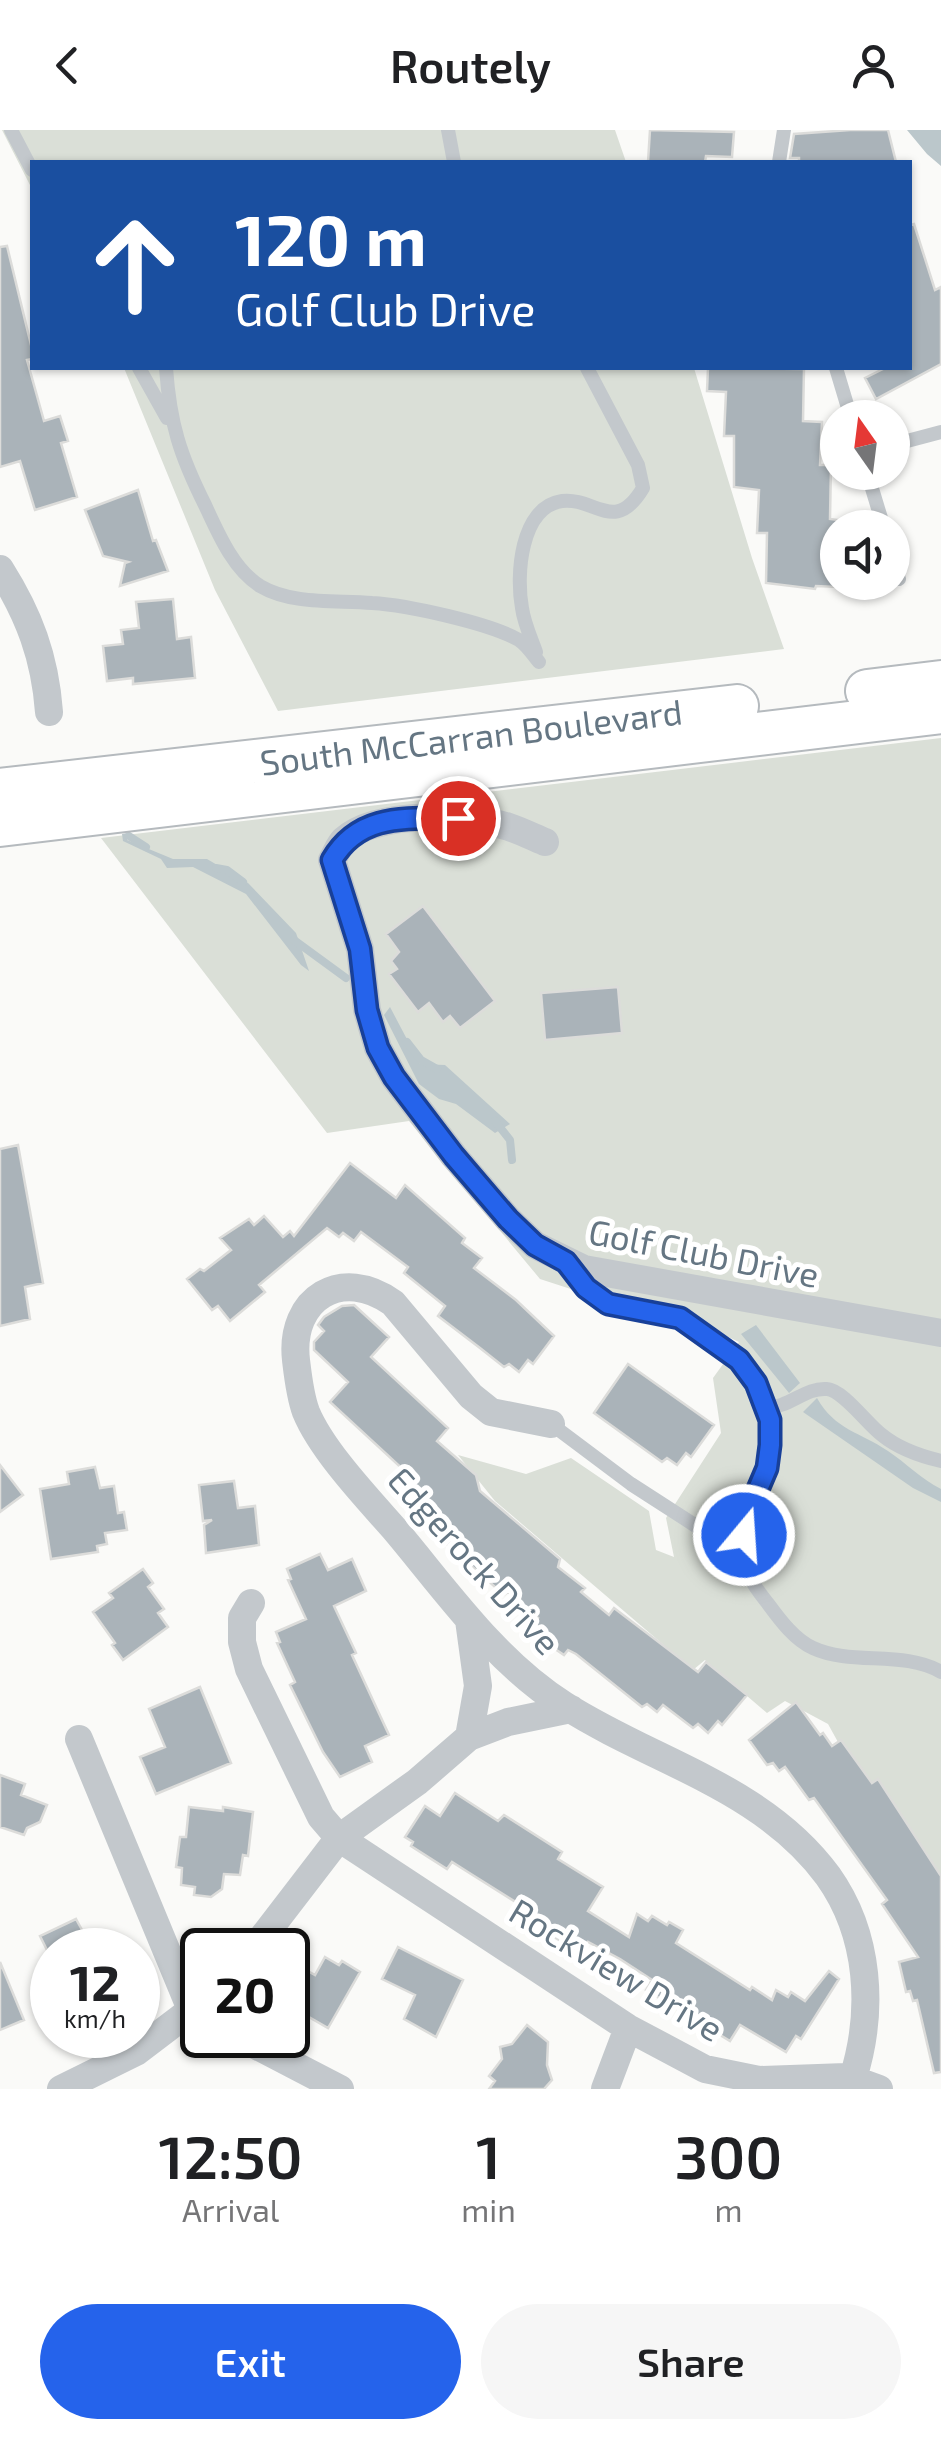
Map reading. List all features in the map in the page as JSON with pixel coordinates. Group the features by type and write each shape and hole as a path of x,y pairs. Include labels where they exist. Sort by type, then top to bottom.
{"main road":[{"name":"South McCarran Boulevard","path":"0,790 941,682"},
{"name":"South McCarran Boulevard","path":"0,825 941,712"}],"street":[{"path":"0,569 22,603 38,641 49,712"},
{"name":"Golf Club Drive","path":"545,842 508,826 458,818 383,821 343,841 332,860 360,949 367,1010 378,1048 394,1077 454,1156 535,1245 584,1269 941,1333"},
{"name":"Edgerock Drive","path":"550,1424 491,1412 471,1396 392,1303 376,1291 360,1286 327,1291 303,1317 294,1343 307,1414 342,1468 506,1660 571,1709 721,1785 770,1820 828,1876 850,1912 866,1974 866,2084"},
{"path":"252,1603 242,1618 242,1642 250,1669 320,1816 339,1838"},
{"path":"468,1616 478,1686 469,1738"},
{"path":"270,1928 339,1838 417,1782 469,1738 508,1722 571,1709"},
{"path":"79,1739 180,1968"},
{"name":"Rockview Drive","path":"339,1838 628,2028 705,2070 736,2078 866,2084"},
{"path":"61,2089 136,2052 180,2023"},
{"path":"604,2089 628,2028"},
{"path":"280,2058 340,2089"}],"lane":[{"path":"12,130 30,166"},
{"path":"448,130 454,160"},
{"path":"779,160 784,130"},
{"path":"140,370 161,403 228,550 257,584 294,598 397,605 430,612 522,642 540,662 522,608 520,584 524,547 537,517 558,502 576,501 601,512 612,512 629,505 643,488 638,465 588,370"},
{"path":"166,370 176,442"},
{"path":"837,370 846,400"},
{"path":"910,440 941,432"},
{"path":"566,1262 586,1288 608,1304 680,1318 739,1360 770,1420 767,1468 750,1508 746,1537 750,1578 775,1613 808,1646 827,1654 905,1662 941,1672"},
{"path":"766,1406 779,1408 813,1391 834,1391 881,1435 914,1453 941,1461"},
{"path":"550,1424 696,1526 711,1534 746,1537"}],"shaded area":[{"path":"2,130 615,130 625,160 30,160 30,185"},
{"path":"907,130 941,130 941,166 927,154"},
{"path":"125,370 695,370 784,649 278,711 215,590"},
{"path":"941,738 941,1893 854,1771 828,1724 785,1701 767,1713 705,1660 693,1670 495,1501 458,1455 526,1474 571,1458 649,1511 656,1550 674,1557 666,1518 721,1433 713,1378 739,1342 692,1320 623,1306 540,1279 409,1121 327,1133 101,838"},
{"path":"127,833 127,840 173,859 207,859 248,883 296,933 309,971 246,894 193,867 167,868 161,859 123,841 122,834"},
{"path":"390,1007 420,1064 445,1065 510,1124 495,1133 456,1104 439,1099 419,1084 384,1015"},
{"path":"756,1325 800,1383 789,1393 741,1334"},
{"path":"817,1398 840,1424 888,1451 941,1489 941,1502 913,1488 803,1412"}],"building":[{"path":"650,130 734,132 732,157 648,160"},
{"path":"888,130 896,160 790,158 794,134"},
{"path":"912,224 935,290 941,287 941,364 876,399 865,378 881,370 912,370"},
{"path":"7,246 30,341 27,360 44,421 60,416 68,441 61,443 77,497 35,510 20,461 0,467 0,247"},
{"path":"708,370 804,370 803,421 820,422 820,490 831,490 830,510 820,510 820,586 815,589 766,583 767,533 757,533 759,490 734,487 734,436 724,436 726,392 707,391"},
{"path":"138,490 153,541 156,540 168,571 120,586 128,562 103,556 85,510"},
{"path":"173,599 177,639 191,637 195,678 133,684 133,678 107,681 103,646 123,644 121,630 139,628 136,602"},
{"path":"423,906 495,1001 460,1028 450,1016 443,1022 429,1003 418,1012 389,974 397,969 391,961 399,952 386,934"},
{"path":"618,987 622,1033 545,1040 541,993"},
{"path":"18,1145 43,1283 25,1287 30,1319 0,1326 0,1149"},
{"path":"350,1163 396,1198 405,1185 465,1238 462,1243 482,1258 474,1268 554,1336 533,1364 528,1360 519,1372 509,1364 504,1367 438,1316 445,1306 404,1273 408,1267 361,1232 354,1241 327,1228 259,1285 265,1292 230,1321 218,1306 212,1310 187,1279 231,1250 220,1238 249,1219 254,1225 264,1216 283,1237 290,1231 294,1236"},
{"path":"354,1305 389,1337 371,1357 448,1428 437,1441 476,1475 480,1491 560,1559 558,1567 585,1588 581,1592 609,1615 614,1608 698,1672 706,1662 747,1695 722,1725 718,1721 708,1733 698,1724 693,1728 663,1705 657,1712 647,1704 642,1707 576,1654 568,1650 564,1655 555,1649 550,1652 526,1633 538,1618 508,1592 504,1595 441,1539 452,1527 424,1502 419,1505 396,1485 407,1473 330,1402 348,1382 314,1350 314,1342 324,1331 318,1325 342,1306"},
{"path":"628,1364 714,1425 691,1457 686,1453 677,1465 667,1458 662,1462 594,1413"},
{"path":"0,1465 23,1495 0,1512"},
{"path":"95,1467 100,1488 114,1486 118,1513 124,1512 127,1530 105,1533 107,1544 97,1546 98,1552 51,1559 40,1489 69,1484 67,1472"},
{"path":"234,1481 238,1508 255,1506 259,1545 206,1553 204,1525 212,1520 203,1521 199,1485"},
{"path":"320,1554 328,1570 352,1559 366,1591 334,1606 389,1735 365,1746 372,1762 340,1777 290,1685 295,1682 276,1632 306,1619 287,1569"},
{"path":"143,1569 153,1583 148,1587 164,1609 158,1613 168,1627 123,1660 93,1612 113,1598 109,1593"},
{"path":"200,1687 231,1763 156,1794 140,1757 165,1747 149,1709"},
{"path":"796,1702 820,1735 823,1733 832,1746 841,1740 872,1783 878,1779 941,1876 941,2072 934,2073 917,2000 913,2001 910,1991 906,1992 899,1962 918,1957 882,1904 887,1900 814,1798 809,1800 785,1767 779,1771 773,1763 767,1765 749,1740"},
{"path":"0,1775 25,1784 21,1795 47,1805 40,1822 27,1828 24,1835 0,1827"},
{"path":"455,1793 498,1821 504,1815 562,1852 558,1859 603,1887 588,1911 629,1937 637,1914 648,1921 652,1916 667,1925 669,1922 683,1930 676,1943 772,2000 776,1990 788,1997 791,1992 805,2001 829,1971 839,1979 801,2039 796,2036 786,2052 740,2025 730,2041 646,1990 652,1980 620,1959 588,1942 581,1953 536,1926 541,1918 452,1862 447,1869 411,1846 413,1842 405,1837 425,1806 440,1816"},
{"path":"189,1807 253,1812 248,1856 243,1855 240,1875 224,1874 222,1889 211,1897 194,1895 195,1887 181,1885 182,1868 176,1867 180,1837 186,1837"},
{"path":"76,1919 81,1928 57,1928"},
{"path":"398,1947 463,1980 436,2037 404,2019 415,1995 382,1979"},
{"path":"325,1957 339,1965 342,1961 360,1972 328,2028 310,2018 310,1972 315,1975"},
{"path":"0,1962 24,2020 0,2030"},
{"path":"527,2025 548,2042 547,2065 552,2080 544,2089 489,2089 495,2081 489,2076 502,2059 500,2047 512,2044"}],"waterway":[{"path":"129,836 146,847"},
{"path":"216,868 227,870 243,882"},
{"path":"294,940 346,978"},
{"path":"407,1042 421,1060 437,1069"},
{"path":"495,1121 510,1140 512,1160"}],"route":[{"path":"458,818 383,821 343,841 332,860 360,949 367,1010 378,1048 394,1077 454,1156 535,1245 566,1262 586,1288 608,1304 680,1318 739,1360 756,1383 770,1420 767,1468 750,1508 744,1535"}]}
